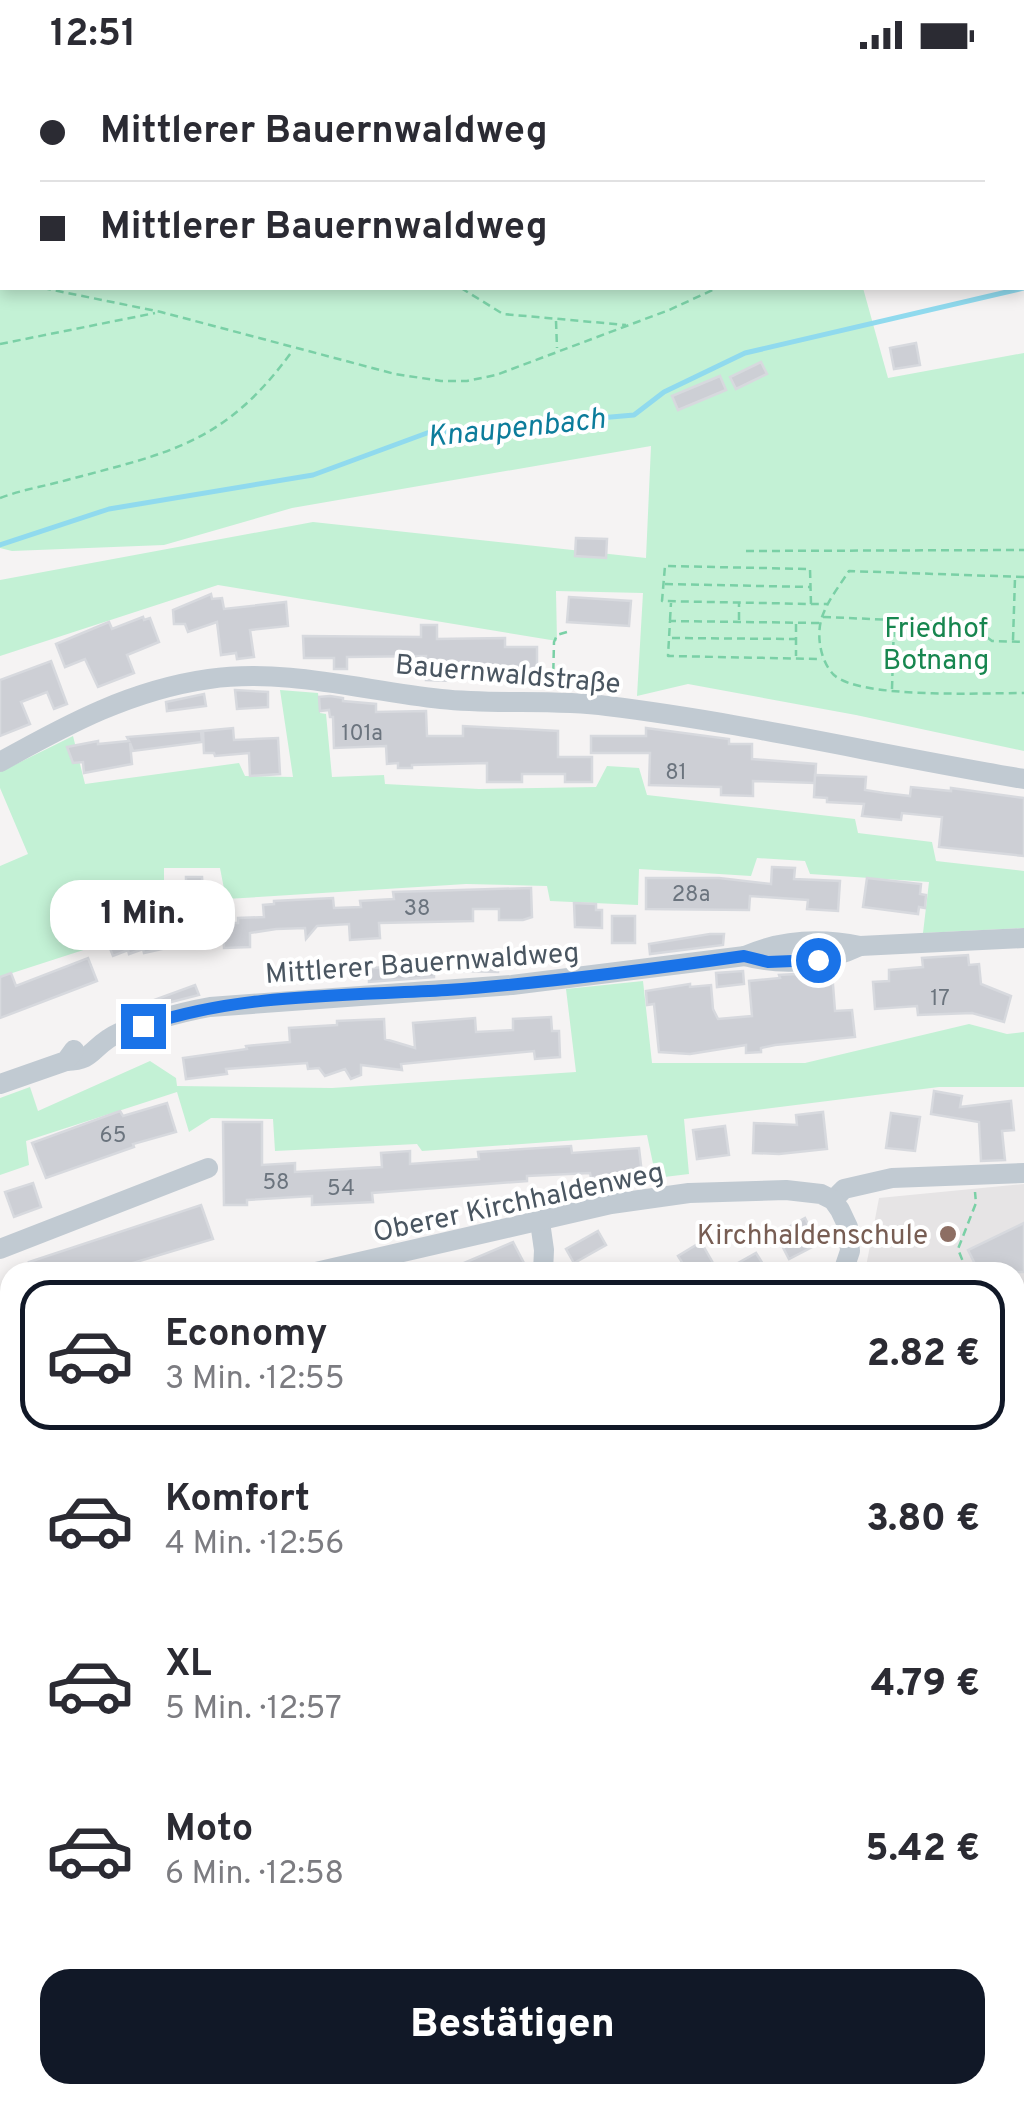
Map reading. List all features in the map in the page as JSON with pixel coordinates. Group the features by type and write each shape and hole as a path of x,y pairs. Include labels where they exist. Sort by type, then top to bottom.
{"street":[{"name":"Bauernwaldstraße","path":"0,762 81,717 126,698 212,678 284,676 445,700 553,700 610,706 821,740 1024,780"},
{"name":"Mittlerer Bauernwaldweg","path":"0,1084 93,1055 107,1039 182,1012 210,1007 512,985 744,956 768,962 788,952 818,951 840,956 860,946 1024,938"},
{"path":"0,1249 208,1168"},
{"path":"846,1262 850,1252 848,1227 833,1200 844,1189 860,1182 892,1178 1024,1174"},
{"name":"Oberer Kirchhaldenweg","path":"361,1262 611,1204 689,1193 811,1191 833,1200"},
{"path":"540,1222 543,1262"}],"path":[{"path":"53,290 161,312 395,374 440,381 496,375 712,290"},
{"path":"465,290 503,314 629,325"},
{"path":"0,344 161,312"},
{"path":"556,319 557,350"},
{"path":"0,498 160,455 210,433 242,410 294,348"},
{"path":"746,551 1024,550"},
{"path":"811,604 810,569 665,566 662,601 739,602 811,604 828,604"},
{"path":"1024,577 850,571 820,623 824,658 836,676 864,688 1024,693"},
{"path":"1013,641 1015,576"},
{"path":"663,584 810,586"},
{"path":"671,601 668,656 824,658"},
{"path":"739,602 739,622"},
{"path":"822,617 968,623 992,641 1024,642"},
{"path":"892,690 894,620"},
{"path":"670,621 820,623"},
{"path":"796,622 796,658"},
{"path":"553,700 554,642 557,635 567,632"},
{"path":"669,638 796,640"},
{"path":"962,1262 958,1250 976,1202 973,1175"}],"shaded area":[{"name":"Kirchhaldenschule","path":"1024,1184 1024,1262 867,1262 879,1198"}],"green space":[{"name":"Friedhof Botnang","path":"0,290 864,290 888,378 1024,353 1024,751 688,684 637,696 643,593 556,591 557,641 218,585 0,656 0,580 313,522 646,558 651,446 292,508 164,545 12,551 0,548"},
{"path":"280,690 318,693 320,713 326,714 332,777 384,775 385,784 479,789 596,787 607,766 639,768 647,795 855,819 858,833 932,842 936,861 1024,871 1024,928 923,933 929,882 810,874 805,861 757,858 751,876 639,869 638,905 550,901 547,886 466,884 226,899 220,868 164,868 164,900 96,923 102,944 0,977 0,866 28,854 0,788 0,772 73,736 85,784 239,763 245,776 293,777"},
{"path":"643,981 652,1063 805,1063 969,1024 1007,1034 1024,1032 1024,1087 939,1087 684,1119 689,1174 656,1178 647,1135 422,1151 417,1144 275,1151 273,1119 211,1118 189,1132 177,1092 26,1141 29,1165 0,1175 0,1098 30,1087 38,1111 150,1061 176,1078 177,1086 332,1088 576,1072 566,989"}],"building":[{"path":"916,343 920,365 894,369 890,348"},
{"path":"761,362 767,374 736,389 730,377"},
{"path":"720,376 726,390 678,410 672,396"},
{"path":"576,538 607,539 606,558 575,556"},
{"path":"211,594 212,599 222,598 224,609 286,602 288,626 250,630 254,657 237,659 236,653 221,655 217,622 188,632 185,624 174,624 173,610"},
{"path":"569,597 631,601 629,626 567,622"},
{"path":"150,618 159,642 127,655 134,673 98,687 85,659 65,667 56,644 109,622 112,629"},
{"path":"421,625 437,625 437,639 505,638 505,647 537,647 537,674 452,673 452,681 426,680 426,656 347,657 347,669 334,669 334,658 304,658 303,636 421,637"},
{"path":"51,661 67,704 54,709 47,692 21,702 30,724 0,736 0,680"},
{"path":"235,690 268,692 268,707 237,709"},
{"path":"204,694 206,706 167,711 166,702"},
{"path":"319,697 376,704 376,712 426,711 427,736 463,736 463,726 558,731 558,757 592,757 592,782 565,782 565,774 522,774 522,782 487,782 487,763 398,768 398,763 387,764 386,746 334,748 333,717 329,710 320,711"},
{"path":"233,728 234,740 278,738 280,774 250,776 249,753 204,753 203,731"},
{"path":"646,728 729,739 729,744 752,744 752,759 816,764 815,783 753,781 753,796 721,795 721,787 649,785 650,753 591,753 591,736 646,736"},
{"path":"201,731 202,742 133,751 130,743 132,764 84,773 83,762 73,763 67,747 129,741 127,737"},
{"path":"815,775 866,777 865,790 910,796 911,787 1024,798 1024,856 939,847 942,817 902,813 901,820 862,816 864,804 827,802 827,798 814,797"},
{"path":"772,867 795,868 794,879 840,881 838,911 807,909 808,900 750,896 749,910 646,909 646,878 719,878 771,884"},
{"path":"186,877 202,877 204,909 180,918 169,888 186,882"},
{"path":"867,878 921,884 920,894 926,895 925,908 919,907 918,914 863,907"},
{"path":"531,888 532,917 523,920 499,920 499,909 473,909 473,921 379,923 380,938 350,940 349,924 317,926 306,939 305,928 276,929 250,933 250,947 224,948 223,923 264,917 263,905 274,901 333,898 334,908 361,907 360,901 394,899 393,892"},
{"path":"574,903 596,904 596,910 602,910 602,928 575,927"},
{"path":"164,916 175,946 144,953 143,949 129,954 128,950 113,956 101,926"},
{"path":"612,916 635,916 635,943 612,943"},
{"path":"724,934 723,945 650,954 649,944"},
{"path":"968,955 969,965 979,964 981,984 1011,996 1004,1022 972,1013 918,1015 917,1006 875,1009 873,982 889,981 889,970 923,967 922,958"},
{"path":"461,956 483,956 483,962 498,962 498,972 461,971"},
{"path":"88,958 97,981 0,1018 0,977 11,973 16,986"},
{"path":"434,965 434,977 369,982 369,968"},
{"path":"743,971 744,984 717,987 716,973"},
{"path":"832,972 835,1011 852,1010 855,1037 775,1045 761,1048 761,1052 746,1053 746,1045 690,1054 659,1052 654,1004 647,1005 646,991 711,985 718,1019 752,1016 749,981"},
{"path":"195,985 199,995 148,1008 146,1003"},
{"path":"551,1017 552,1031 559,1031 560,1057 535,1059 534,1051 401,1064 402,1070 361,1065 361,1075 351,1079 345,1069 325,1076 319,1068 308,1069 307,1063 226,1069 227,1074 186,1079 183,1058 290,1042 289,1028 337,1025 337,1021 384,1019 385,1039 415,1048 413,1023 475,1018 476,1032 513,1030 513,1019"},
{"path":"934,1091 962,1096 960,1107 1011,1101 1014,1130 1002,1131 1005,1160 981,1161 979,1122 931,1114"},
{"path":"167,1103 176,1132 133,1144 134,1147 46,1178 32,1143 120,1111 123,1116"},
{"path":"823,1112 827,1149 753,1153 754,1123 797,1125 796,1115"},
{"path":"891,1113 920,1117 915,1151 886,1148"},
{"path":"223,1122 262,1122 262,1165 295,1163 295,1172 382,1167 381,1153 410,1151 410,1164 479,1159 478,1152 571,1146 572,1153 639,1148 642,1174 591,1178 590,1173 527,1176 527,1181 372,1193 373,1202 312,1205 312,1196 224,1205"},
{"path":"725,1126 729,1155 697,1159 693,1130"},
{"path":"33,1183 41,1207 14,1217 5,1192"},
{"path":"201,1205 213,1239 136,1262 29,1262"},
{"path":"805,1218 818,1244 789,1259 776,1234"},
{"path":"1024,1223 1024,1262 974,1262 968,1250"},
{"path":"598,1231 606,1245 576,1262 566,1249"},
{"path":"513,1242 523,1262 466,1262"},
{"path":"701,1242 712,1262 682,1262 678,1256"},
{"path":"756,1253 762,1262 740,1262"}],"waterway":[{"name":"Knaupenbach","path":"0,545 109,509 313,475 427,433 634,415 664,392 745,353 1015,290"}],"place":[{"name":"Kirchhaldenschule","path":"948,1234"}],"route":[{"path":"143,1026 182,1012 255,1002 512,985 744,956 768,962 818,960"}]}
